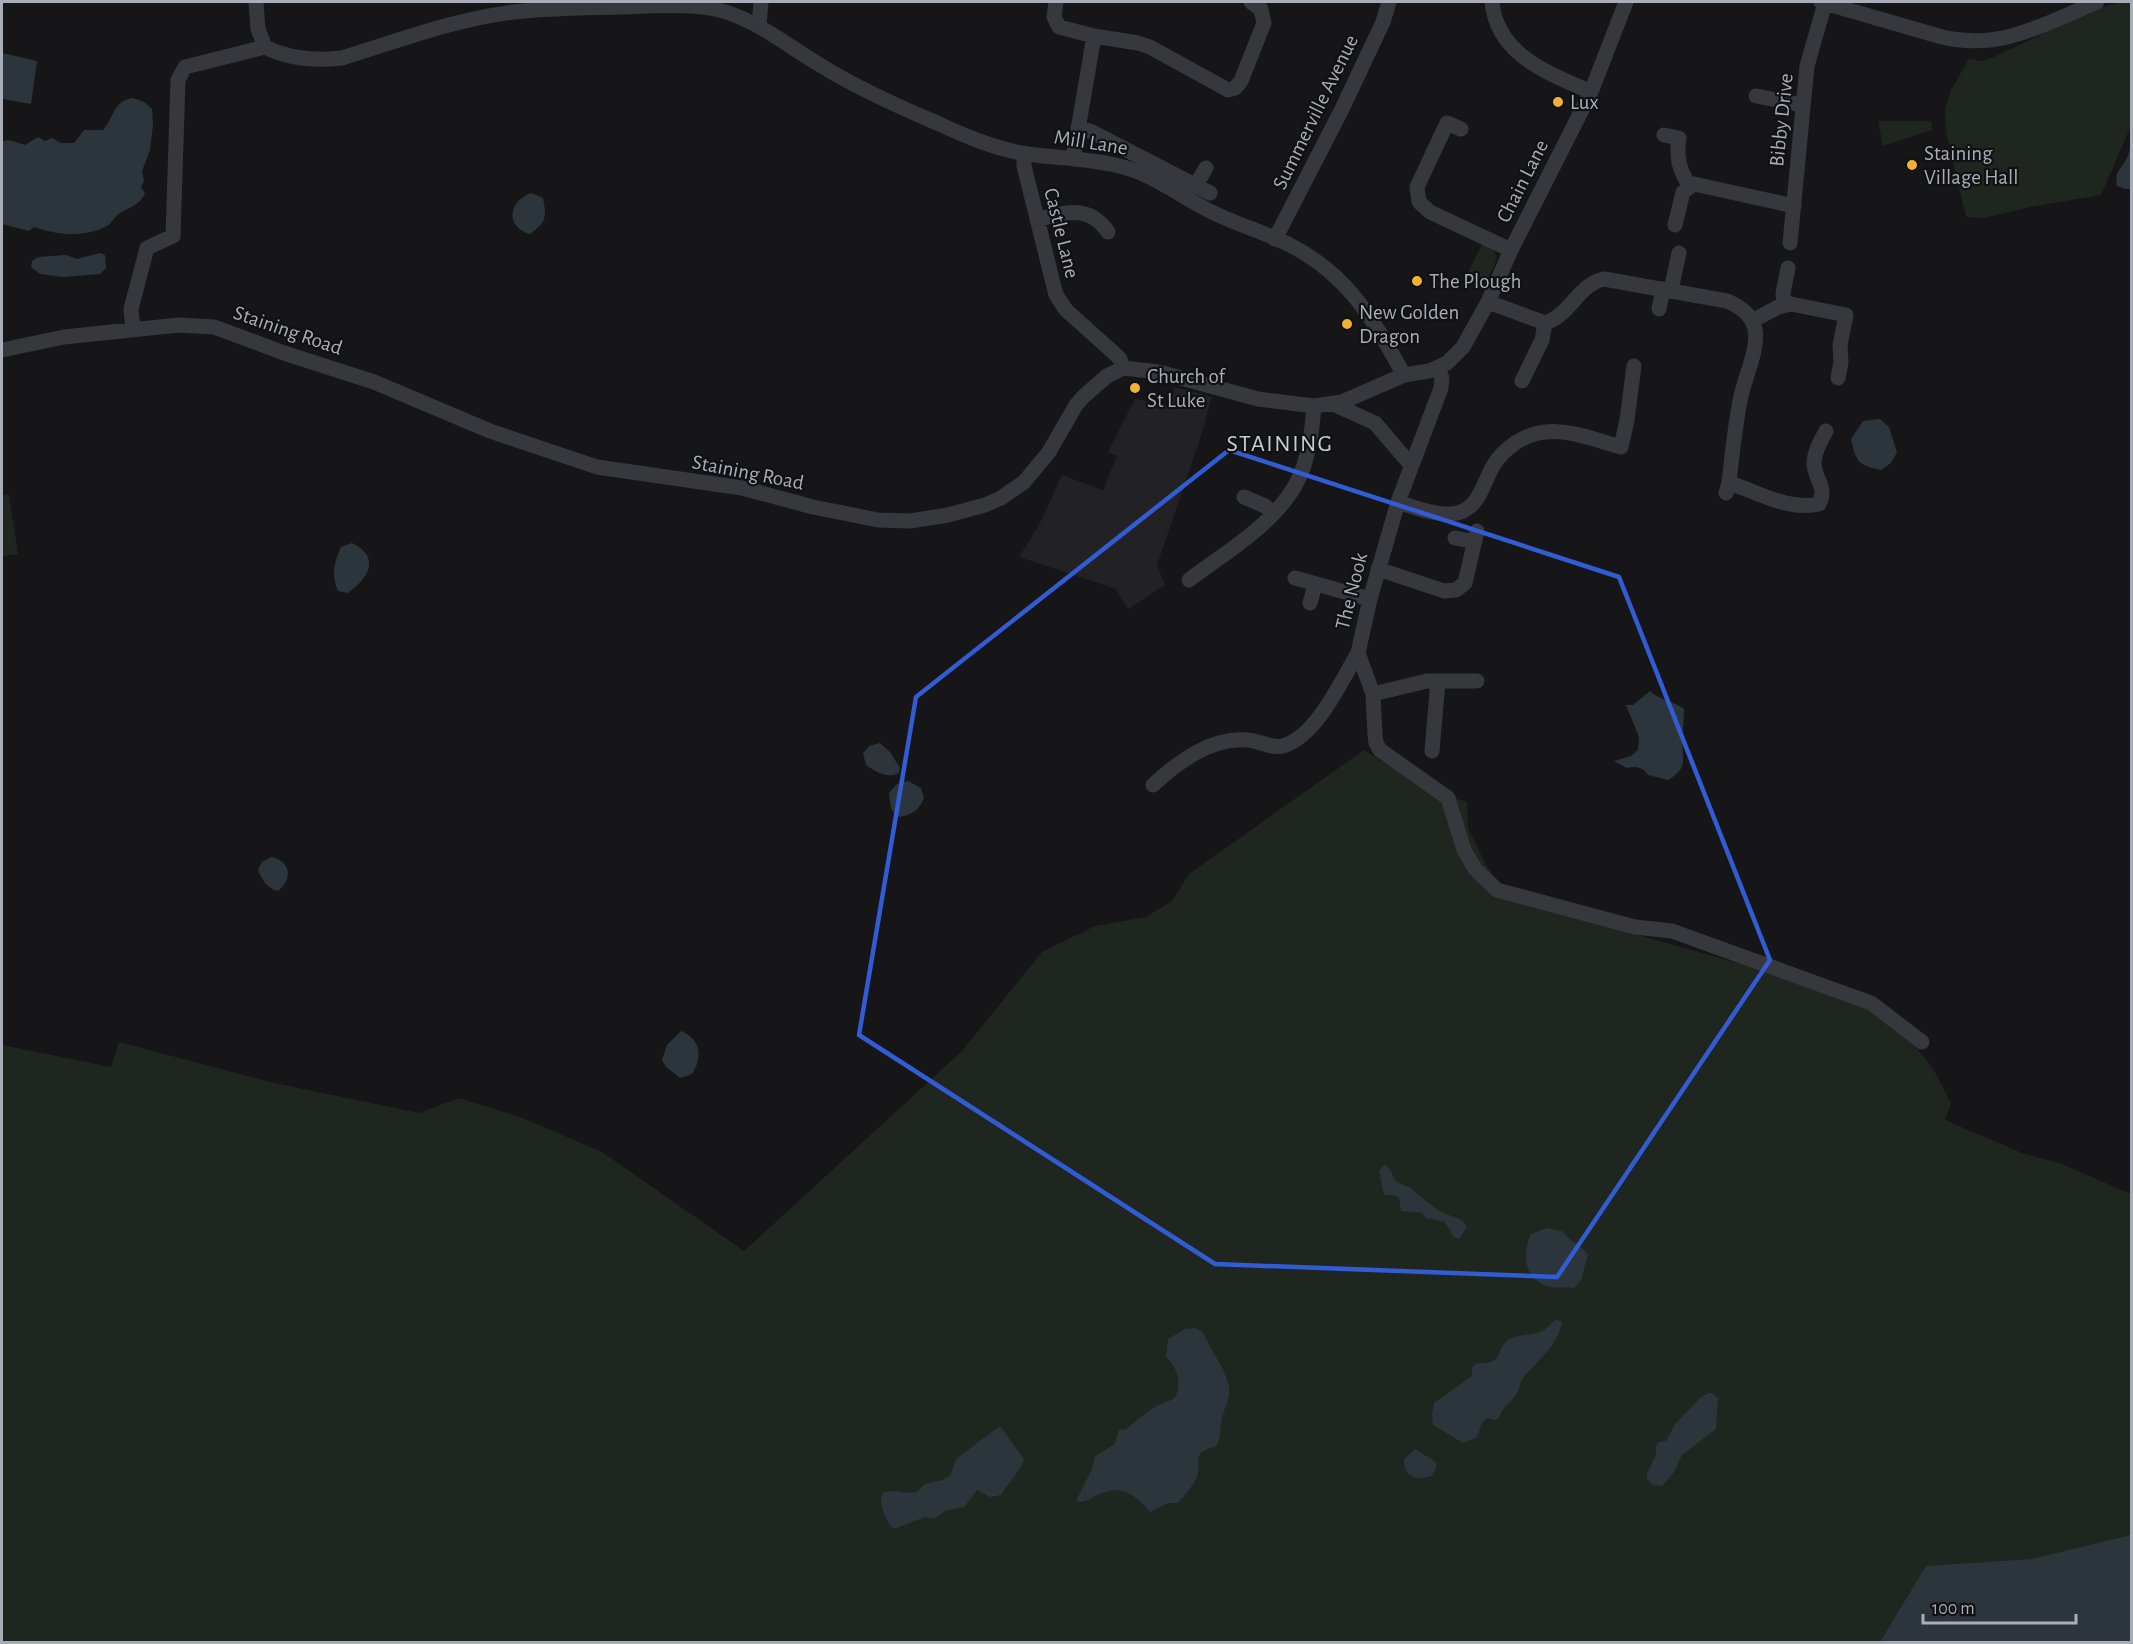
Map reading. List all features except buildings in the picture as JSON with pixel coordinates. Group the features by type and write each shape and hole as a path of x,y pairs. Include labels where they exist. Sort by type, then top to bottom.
{"street":[{"path":"133,330 131,309 147,248 173,236 178,80 185,67 265,47 258,29 256,2"},
{"path":"759,25 762,18 761,2"},
{"path":"1056,2 1054,18 1059,27 1094,36 1138,43 1228,90 1235,88 1241,81 1264,23 1262,9 1251,2"},
{"name":"Summerville Avenue","path":"1275,239 1342,109 1383,22 1389,2"},
{"path":"1492,2 1499,28 1510,47 1528,62 1544,71 1591,92"},
{"name":"Chain Lane","path":"1438,368 1456,356 1463,347 1488,302 1511,250 1591,92 1626,2"},
{"path":"1823,2 1871,20 1957,40 1984,41 2008,38 2097,2"},
{"name":"Bibby Drive","path":"1790,243 1803,105 1812,47 1823,2"},
{"name":"Mill Lane","path":"265,47 310,60 342,58 436,29 474,20 512,13 578,8 697,7 733,14 759,25 821,66 883,99 977,141 1024,153 1116,165 1140,173 1218,215 1275,239 1315,260 1353,294 1372,318 1404,375"},
{"path":"1073,159 1094,36"},
{"path":"1756,96 1803,105"},
{"path":"1461,129 1448,123 1420,177 1417,187 1419,202 1430,212 1511,250"},
{"path":"1078,127 1102,136 1210,193"},
{"path":"1664,135 1679,138 1677,153 1689,186"},
{"name":"Castle Lane","path":"1024,153 1024,166 1056,295 1066,310 1120,359 1123,369"},
{"path":"1196,185 1206,168"},
{"path":"1675,225 1681,196 1689,186 1697,184 1794,206"},
{"path":"1037,220 1079,212 1099,220 1108,232"},
{"path":"1659,309 1679,252"},
{"path":"1784,305 1783,294 1788,267"},
{"path":"1488,302 1545,323 1559,317 1582,290 1595,281 1612,279 1727,301 1737,305 1752,321 1756,335 1734,435 1728,488 1792,505 1819,504 1823,495 1814,462 1817,449 1826,431"},
{"path":"1752,321 1784,305 1798,305 1846,315 1840,345 1841,362 1838,378"},
{"path":"1523,370 1542,340 1545,323"},
{"name":"Staining Road","path":"2,350 64,337 179,325 214,327 284,353 381,384 490,430 597,467 742,488 862,518 895,521 925,520 964,511 985,505 1012,491 1024,482 1045,458 1084,396 1107,376 1123,369"},
{"path":"1398,502 1439,514 1463,511 1480,497 1500,456 1516,442 1535,434 1561,433 1620,453 1628,420 1634,366"},
{"path":"1123,369 1159,372 1258,399 1314,406 1333,404 1404,375 1438,368"},
{"name":"The Nook","path":"1438,368 1442,378 1441,388 1398,502 1370,599 1358,653 1373,694 1375,735 1380,750 1448,798 1464,850 1475,868 1497,890 1635,927 1671,931 1871,1003 1922,1042"},
{"path":"1333,404 1375,423 1411,465"},
{"path":"1188,580 1253,532 1291,492 1302,472 1314,406"},
{"path":"1244,497 1265,506 1273,513"},
{"path":"1378,569 1444,591 1456,590 1465,583 1476,537 1455,537"},
{"path":"1295,578 1370,599"},
{"path":"1310,603 1315,585"},
{"path":"1153,785 1179,763 1211,746 1229,740 1242,739 1282,746 1300,736 1322,713 1358,653"},
{"path":"1432,751 1438,681"},
{"path":"1373,694 1417,683 1477,681"}],"highlighted area":[{"path":"1229,450 1619,577 1770,960 1557,1277 1215,1264 859,1035 916,697"}],"shaded area":[{"path":"2119,2 2131,2 2131,126 2101,195 2035,206 1984,218 1966,217 1946,131 1945,109 1951,90 1969,59 1983,61 2091,11"},
{"path":"2,53 37,61 31,104 2,99"},
{"path":"133,98 144,102 152,109 150,150 142,171 144,181 141,187 145,193 140,201 118,214 107,226 80,234 52,232 34,227 29,231 2,224 2,141 9,140 25,145 38,137 45,141 52,138 61,143 74,143 84,130 103,130 118,106"},
{"path":"1878,121 1931,121 1932,130 1883,146"},
{"path":"2131,143 2131,189 2125,189 2117,186 2116,176 2128,156"},
{"path":"531,193 543,198 545,215 542,223 530,234 516,226 512,214 518,202"},
{"path":"1483,243 1494,250 1497,259 1485,285 1466,276"},
{"path":"100,253 105,255 106,268 100,274 63,277 40,274 31,267 32,261 38,257 66,255 77,259"},
{"path":"1175,387 1212,397 1157,565 1165,585 1128,609 1116,589 1019,557 1040,523 1062,475 1103,490 1117,456 1108,452 1135,399 1169,406"},
{"path":"1880,419 1889,427 1897,452 1891,463 1881,470 1859,461 1851,439 1863,421"},
{"path":"9,494 18,554 2,556 2,496"},
{"path":"352,543 367,555 369,568 362,581 348,593 338,591 334,569 341,547"},
{"path":"1650,691 1684,709 1682,767 1675,776 1668,780 1648,775 1639,768 1627,768 1614,761 1631,756 1638,750 1639,737 1626,705 1633,705"},
{"path":"880,743 890,752 900,768 899,773 886,775 866,765 863,753 869,746"},
{"path":"1364,750 1430,791 1467,802 1468,828 1485,863 1508,898 1769,972 1869,1009 1904,1032 1932,1067 1951,1103 1945,1120 2022,1153 2062,1164 2131,1194 2131,1642 2,1642 2,1045 111,1067 119,1042 270,1082 419,1113 459,1098 520,1117 602,1152 744,1251 962,1051 1042,952 1095,926 1146,917 1172,901 1189,874"},
{"path":"908,781 921,788 924,798 914,811 899,817 891,809 889,793 897,784"},
{"path":"271,857 283,862 288,871 286,881 278,891 265,883 258,870 262,862"},
{"path":"681,1031 693,1039 699,1055 692,1074 680,1078 666,1067 662,1060 667,1045"},
{"path":"1384,1165 1396,1181 1413,1189 1439,1210 1463,1221 1467,1227 1459,1239 1453,1236 1445,1222 1426,1218 1422,1213 1401,1211 1399,1198 1394,1195 1384,1195 1379,1171"},
{"path":"1547,1228 1562,1231 1588,1255 1581,1280 1574,1288 1550,1287 1541,1284 1530,1273 1526,1250 1531,1234"},
{"path":"1556,1319 1562,1322 1553,1344 1525,1375 1516,1395 1504,1408 1499,1418 1496,1420 1487,1418 1482,1423 1477,1437 1463,1443 1433,1425 1434,1403 1472,1376 1472,1368 1476,1363 1495,1360 1508,1340 1540,1332"},
{"path":"1195,1328 1203,1332 1224,1372 1229,1396 1217,1446 1199,1455 1198,1472 1192,1485 1178,1503 1168,1503 1150,1512 1138,1499 1126,1492 1104,1492 1084,1501 1076,1501 1091,1471 1095,1456 1115,1444 1119,1429 1125,1430 1153,1408 1174,1399 1179,1382 1174,1366 1166,1357 1168,1339 1185,1329"},
{"path":"1708,1393 1718,1398 1716,1429 1682,1455 1674,1472 1662,1486 1653,1485 1647,1479 1647,1474 1656,1455 1658,1442 1666,1441 1675,1424"},
{"path":"1000,1426 1024,1459 1001,1495 990,1497 977,1490 964,1507 947,1510 934,1519 925,1517 894,1529 891,1526 882,1506 883,1492 917,1492 925,1484 942,1480 950,1475 957,1458"},
{"path":"1415,1449 1436,1462 1432,1476 1416,1478 1408,1474 1404,1459"},
{"path":"2131,1535 2131,1642 1880,1642 1926,1566 2032,1559"}],"place":[{"name":"Lux","path":"1558,102"},
{"name":"Staining Village Hall","path":"1912,165"},
{"name":"The Plough","path":"1417,281"},
{"name":"New Golden Dragon","path":"1347,324"},
{"name":"Church of St Luke","path":"1135,388"}],"district":[{"name":"STAINING","path":"1280,443"}]}
